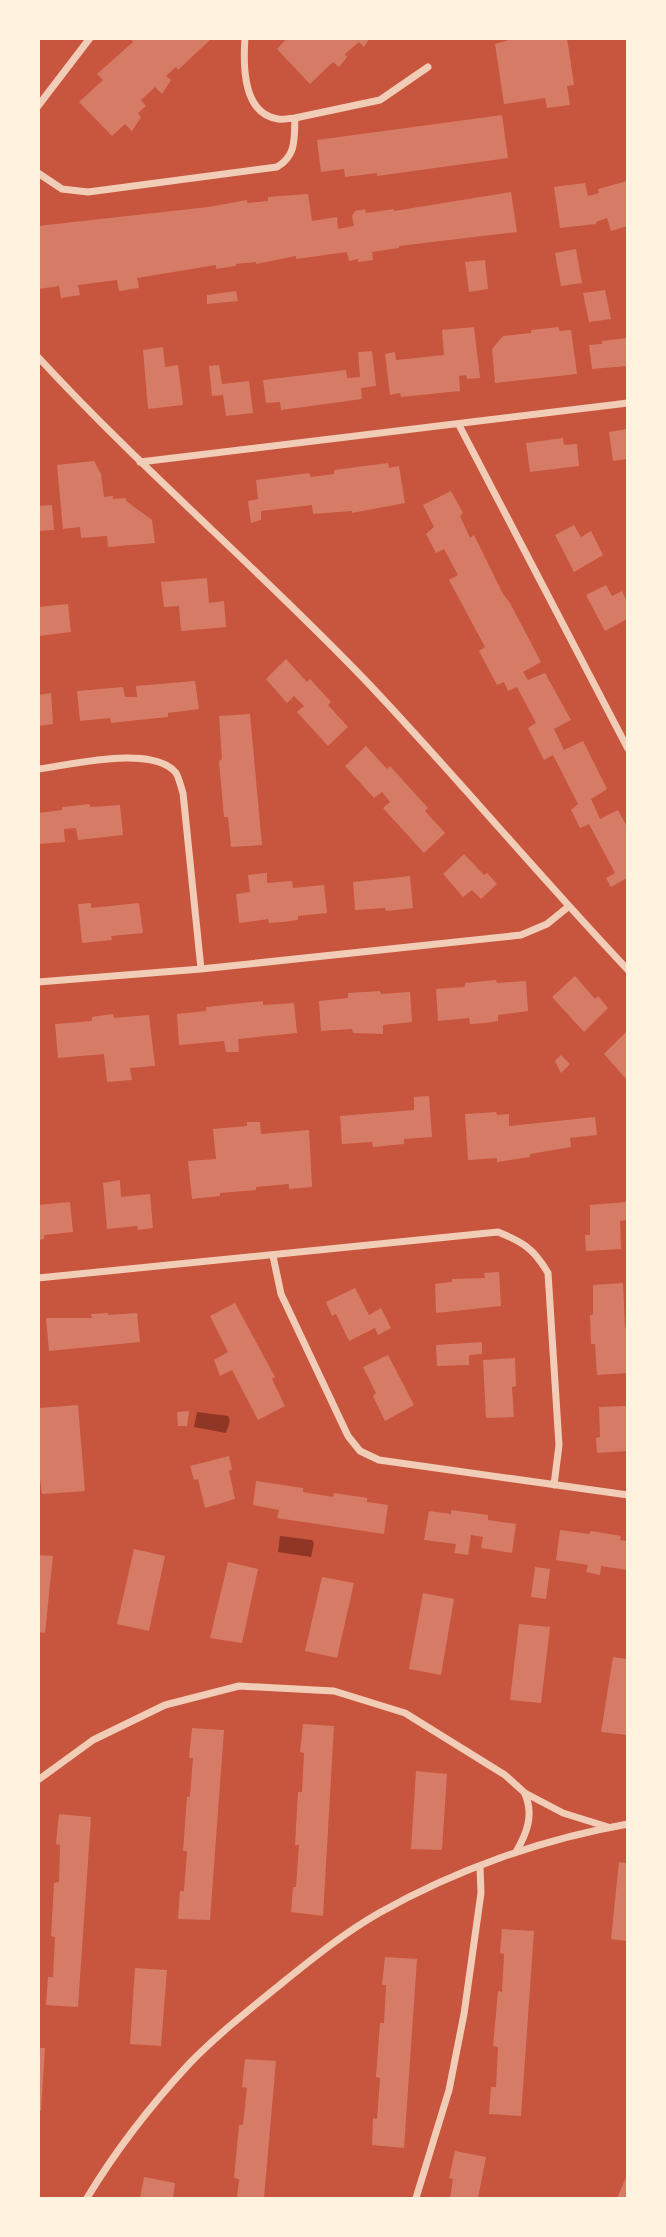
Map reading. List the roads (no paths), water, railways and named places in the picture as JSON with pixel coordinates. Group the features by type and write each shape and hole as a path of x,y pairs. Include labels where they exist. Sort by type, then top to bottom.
{"street":[{"path":"38,106 90,38"},
{"path":"245,38 248,92 255,106 266,115 278,119 295,118 380,100 428,68"},
{"path":"38,173 62,189 88,192 277,167 287,161 293,151 295,118"},
{"path":"38,357 140,462 262,576 367,683 628,970"},
{"path":"140,462 628,403"},
{"path":"458,425 628,749"},
{"path":"38,769 139,756 158,760 176,773 183,793 201,969"},
{"path":"38,982 201,969 521,936 547,924 568,907"},
{"path":"38,1278 498,1232 518,1240 537,1253 548,1273 559,1445 554,1485"},
{"path":"274,1256 281,1294 348,1436 360,1451 379,1460 628,1495"},
{"path":"38,1780 93,1740 165,1705 239,1686 334,1691 405,1713 505,1775 525,1793 563,1813 608,1827"},
{"path":"516,1852 525,1836 530,1815 525,1793"},
{"path":"87,2199 104,2170 145,2115 191,2063 320,1952 378,1913 426,1889 516,1852 628,1824"},
{"path":"416,2199 449,2090 464,2014 481,1893 480,1867"}]}
